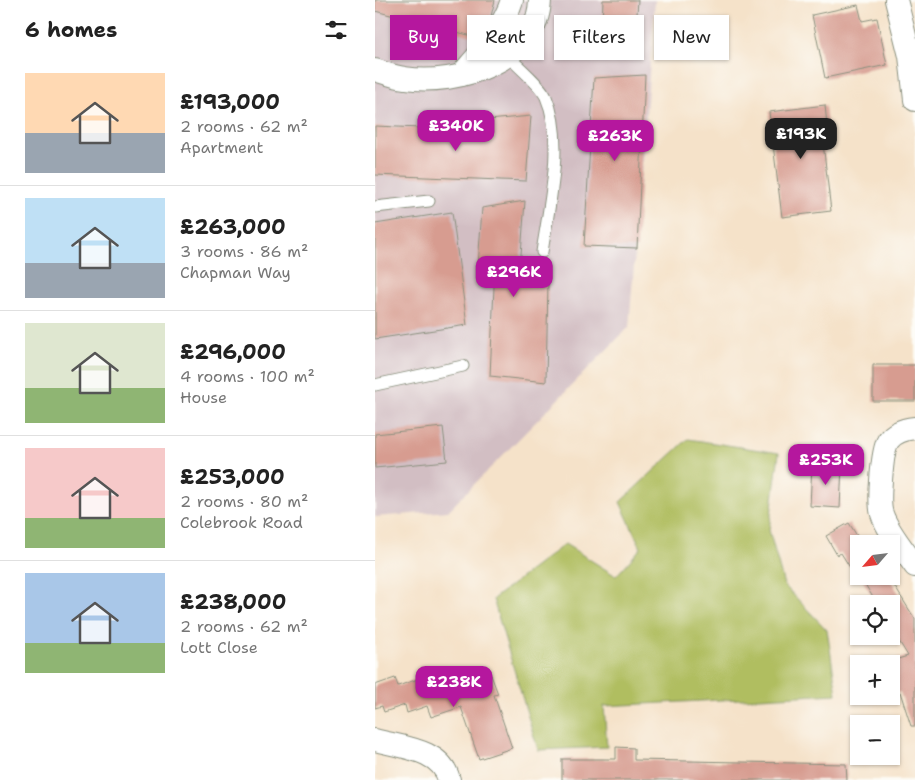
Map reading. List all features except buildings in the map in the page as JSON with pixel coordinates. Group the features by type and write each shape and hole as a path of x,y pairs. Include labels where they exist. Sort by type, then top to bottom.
{"street":[{"path":"460,75 486,47 501,26 512,0"},
{"path":"537,15 540,0"},
{"path":"896,0 910,56 915,100"},
{"path":"375,70 404,78 440,78 460,75 488,66 498,60"},
{"path":"915,428 897,432 888,441 885,450 880,506 885,521 915,566"},
{"path":"375,740 430,755 440,763 449,780"}],"lane":[{"path":"512,60 545,95 553,122 554,165 543,252"},
{"path":"375,207 429,201"},
{"path":"375,385 463,366"}],"shaded area":[{"path":"375,0 655,0 629,327 448,511 375,517"}],"green space":[{"path":"688,439 779,453 769,530 784,585 827,630 837,694 604,706 607,747 538,750 493,599 565,544 616,576 641,548 620,502"}]}
